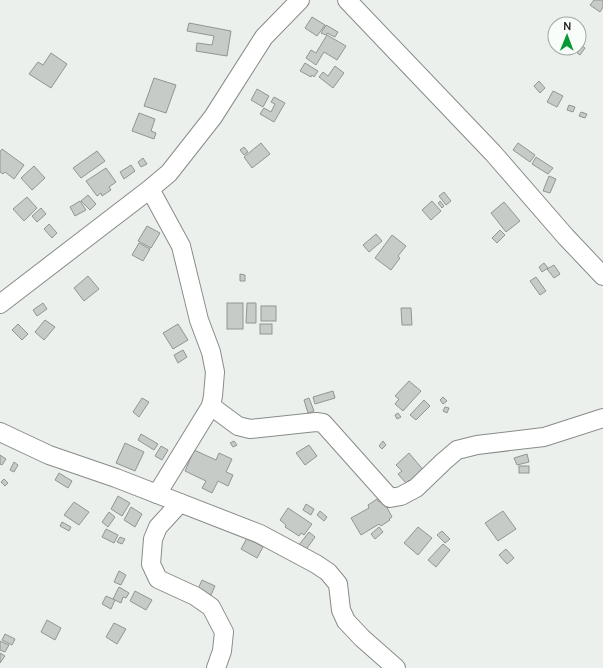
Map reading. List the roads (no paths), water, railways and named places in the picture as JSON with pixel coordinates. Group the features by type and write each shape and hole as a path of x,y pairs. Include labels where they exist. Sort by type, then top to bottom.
{"street":[{"path":"0,304 169,173 213,117 264,37 300,0"},
{"path":"347,0 493,153 566,237 603,276"},
{"path":"150,189 181,246 199,320 211,352 215,372 211,406 157,494"},
{"path":"211,406 238,426 250,429 316,422 322,423 390,498 401,496 416,488 457,450 544,437 603,418"},
{"path":"0,432 49,454 180,502 260,534 316,564 328,572 338,584 342,610 346,621 362,638 396,668"},
{"path":"180,502 158,527 153,539 151,564 158,579 195,596 211,607 224,632 222,651 216,668"}]}
